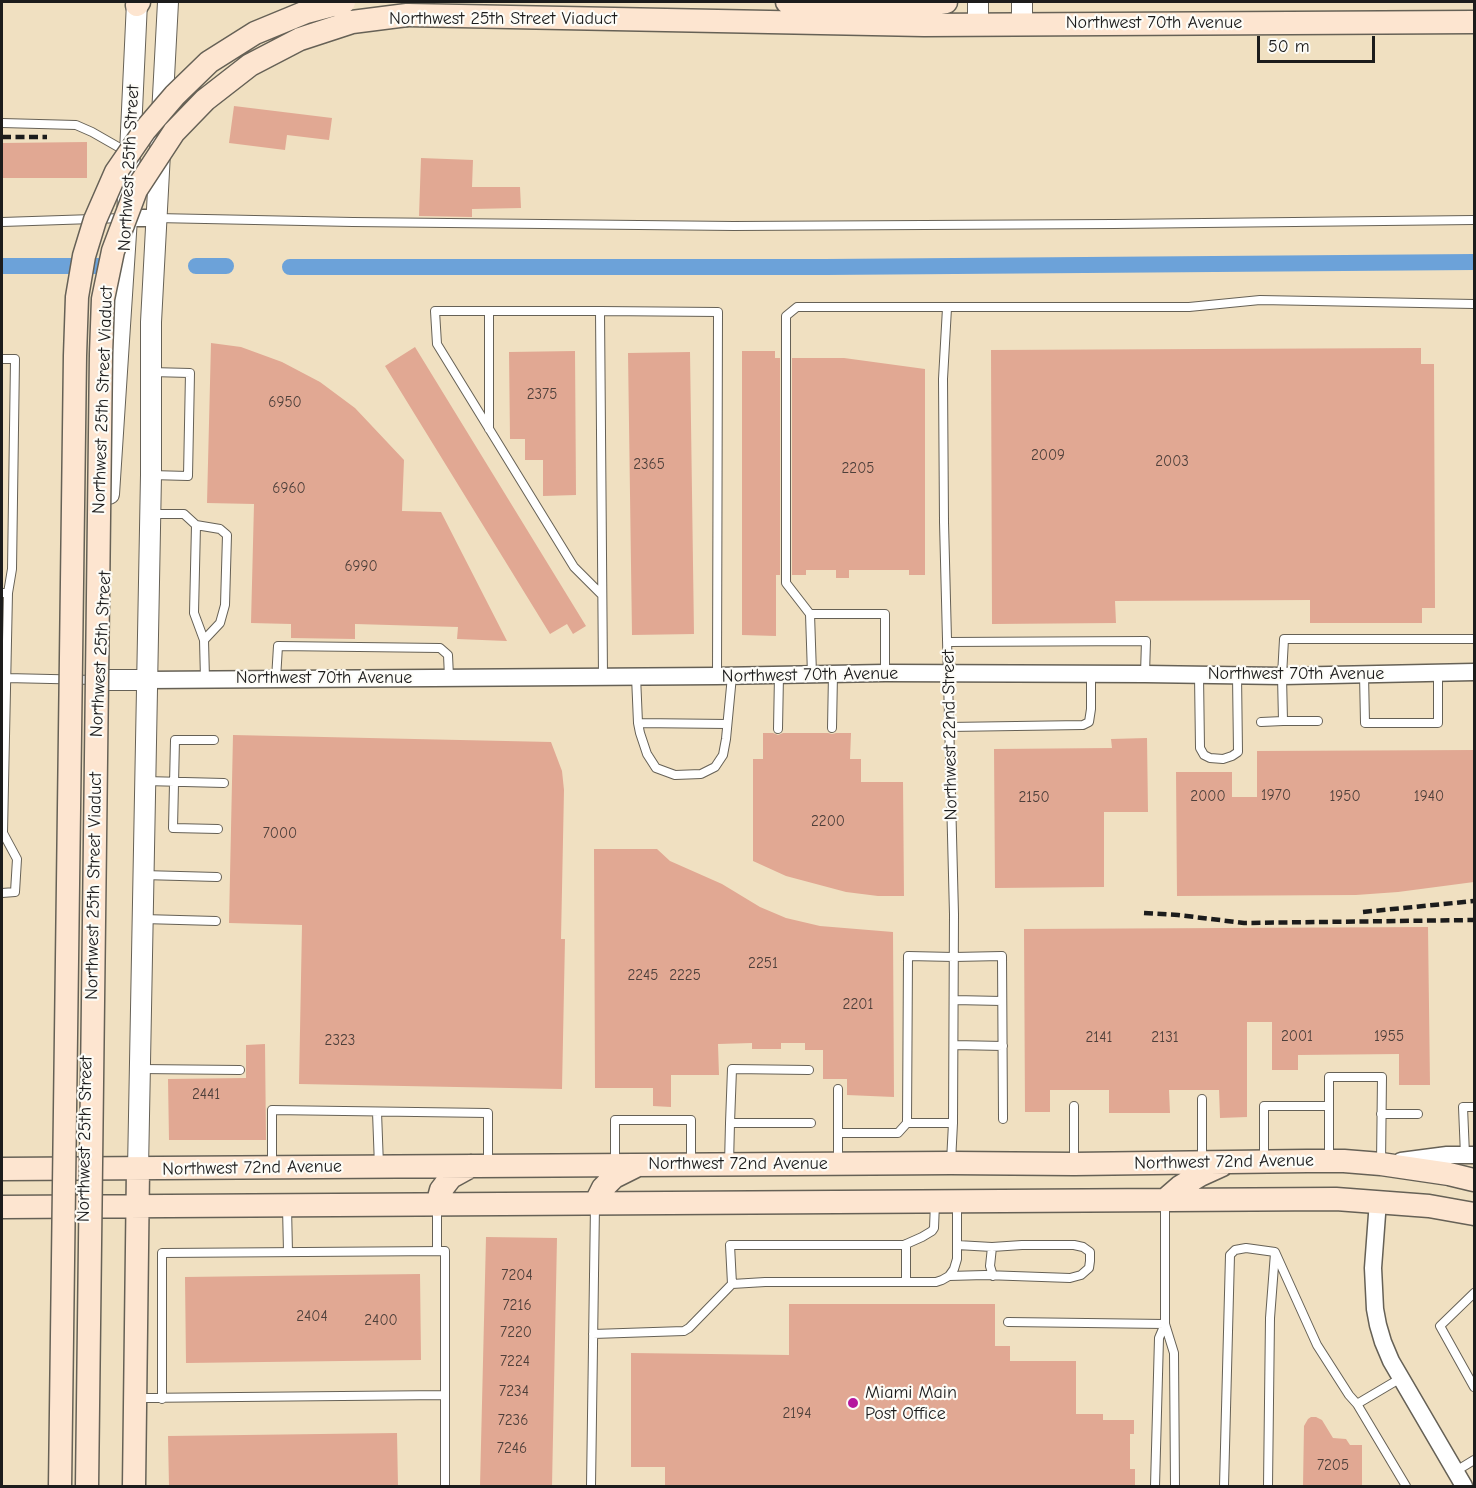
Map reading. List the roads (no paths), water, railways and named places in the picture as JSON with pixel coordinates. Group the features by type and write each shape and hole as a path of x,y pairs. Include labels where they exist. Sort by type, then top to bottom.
{"main road":[{"name":"Northwest 25th Street Viaduct","path":"60,1486 75,356 78,297 84,256 94,220 116,172 145,130 175,95 209,62 255,33 306,12 344,2"},
{"path":"787,2 926,5 946,2"},
{"name":"Northwest 25th Street Viaduct","path":"87,1486 103,299 113,251 136,190 174,132 205,100 250,65 300,39 352,22 407,15 834,24 978,13"},
{"name":"Northwest 70th Avenue","path":"978,13 1474,22"},
{"name":"Northwest 72nd Avenue","path":"2,1169 1264,1161 1381,1164"},
{"path":"1165,1200 1200,1175 1229,1162"},
{"path":"947,1201 951,1163"},
{"path":"1378,1201 1381,1164 1474,1180"},
{"path":"595,1204 603,1188 614,1177 640,1165"},
{"path":"437,1205 441,1190 451,1177 480,1166"},
{"name":"Northwest 25th Street","path":"79,1486 83,1169"},
{"name":"Northwest 25th Street","path":"134,1486 138,1169"},
{"name":"Northwest 72nd Avenue","path":"2,1207 1336,1199 1429,1206 1474,1214"}],"street":[{"name":"Northwest 25th Street","path":"83,1169 99,680 127,218 137,2"},
{"name":"Northwest 25th Street","path":"138,1169 151,372 156,218 168,2"},
{"path":"127,218 156,218"},
{"name":"Northwest 70th Avenue","path":"146,680 885,673 1282,676 1474,672"},
{"path":"99,680 146,680"},
{"name":"Northwest 72nd Avenue","path":"1381,1164 1446,1155 1470,1155"},
{"path":"1378,1201 1372,1268 1375,1309 1383,1342 1401,1378 1464,1486"}],"lane":[{"path":"2,123 75,125 92,132 129,154"},
{"path":"2,222 127,218"},
{"path":"156,218 734,226 1474,220"},
{"path":"812,674 810,614 786,583 786,316 797,307 1190,307 1260,300 1474,304"},
{"name":"Northwest 22nd Street","path":"947,308 943,391 954,957 951,1163"},
{"path":"602,595 574,567 437,344 435,311 718,312 724,676 728,724 723,755 715,767 701,774 675,775 656,768 646,754 640,733 636,676"},
{"path":"489,311 489,429"},
{"path":"600,311 603,676"},
{"path":"2,359 15,359 12,569 5,593 6,678 2,833 17,859 15,892 2,893"},
{"path":"151,372 190,373 188,476 151,475"},
{"path":"150,514 184,514 196,525 220,529 227,535 225,605 220,623 204,640"},
{"path":"196,525 194,613 204,640 205,679"},
{"path":"810,614 885,614 885,673"},
{"path":"1282,722 1284,639 1474,639"},
{"path":"948,642 1146,641 1144,674"},
{"path":"276,678 278,646 440,648 448,655 449,677"},
{"path":"1364,674 1365,723 1438,723 1438,673"},
{"path":"832,728 833,674"},
{"path":"949,727 1083,725 1089,722 1091,674"},
{"path":"778,729 779,675"},
{"path":"1199,675 1200,747 1204,755 1223,759 1238,752 1237,675"},
{"path":"6,678 99,680"},
{"path":"1261,722 1318,721"},
{"path":"638,723 728,724"},
{"path":"214,740 175,740 173,828 218,829"},
{"path":"144,781 224,783"},
{"path":"143,875 217,877"},
{"path":"142,919 216,921"},
{"path":"838,1133 898,1133 907,1123 908,956 1002,956 1003,1119"},
{"path":"954,1000 1002,1001"},
{"path":"954,1045 1003,1046"},
{"path":"140,1069 240,1070"},
{"path":"729,1164 732,1069 809,1070"},
{"path":"1329,1161 1329,1077 1382,1077 1381,1164"},
{"path":"838,1089 838,1164"},
{"path":"1202,1100 1202,1162"},
{"path":"1074,1106 1074,1164"},
{"path":"1264,1161 1264,1106 1329,1106"},
{"path":"1470,1155 1463,1107 1474,1107"},
{"path":"272,1167 272,1110 488,1113 480,1166"},
{"path":"377,1112 379,1167"},
{"path":"1382,1114 1418,1114"},
{"path":"615,1165 615,1120 691,1120 691,1164"},
{"path":"730,1123 811,1123"},
{"path":"907,1123 953,1123"},
{"path":"1165,1200 1165,1324 1174,1353 1175,1486"},
{"path":"732,1284 730,1245 906,1244 932,1231 947,1201"},
{"path":"947,1201 957,1245 957,1259 949,1276"},
{"path":"591,1486 595,1204"},
{"path":"437,1205 437,1251"},
{"path":"287,1206 288,1252"},
{"path":"906,1244 906,1282"},
{"path":"593,1334 684,1331 732,1284 936,1282 949,1276 1070,1278 1081,1275 1089,1268 1090,1252 1074,1245 992,1247 957,1245"},
{"path":"992,1247 990,1266 993,1276"},
{"path":"1224,1486 1230,1255 1235,1250 1246,1248 1275,1252"},
{"path":"162,1399 162,1253 445,1251 445,1486"},
{"path":"1275,1252 1317,1345 1357,1404 1406,1486"},
{"path":"1268,1486 1270,1318 1275,1252"},
{"path":"1474,1293 1440,1326 1474,1387"},
{"path":"1008,1322 1165,1324"},
{"path":"1155,1486 1159,1338 1165,1324"},
{"path":"1357,1404 1401,1378"},
{"path":"135,1398 445,1395"},
{"path":"1456,1471 1474,1460"}],"waterway":[{"path":"290,267 825,267 1474,262"},
{"path":"2,266 109,266"},
{"path":"196,266 226,266"}],"railway":[{"path":"2,137 47,137"},
{"path":"1363,912 1474,901"},
{"path":"1144,913 1244,923 1474,920"}],"place":[{"name":"Miami Main Post Office","path":"853,1403"}]}
